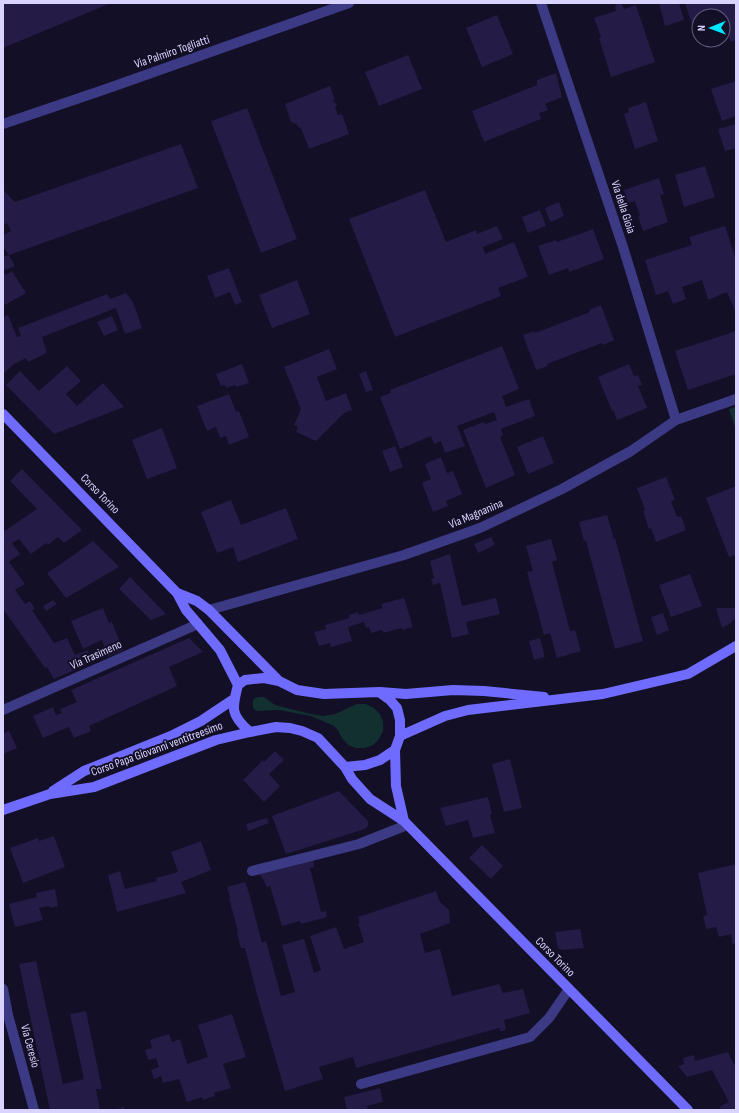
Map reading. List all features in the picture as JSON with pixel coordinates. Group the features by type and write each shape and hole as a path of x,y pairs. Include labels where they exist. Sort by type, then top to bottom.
{"main road":[{"name":"Corso Torino","path":"3,414 177,593 186,610 220,650 238,685"},
{"name":"Corso Torino","path":"177,593 196,601 209,610 279,681"},
{"path":"400,736 445,716 468,710 602,694 688,674 736,646"},
{"path":"250,732 240,722 234,712 234,699 238,685 245,680 254,679 264,678 279,681 296,690 324,694 379,692 406,694 453,690 564,698"},
{"path":"379,692 390,700 397,708 400,720 400,736 395,750 396,786 405,823"},
{"name":"Corso Papa Giovanni ventitreesimo","path":"50,794 84,772 171,736 201,721 234,699"},
{"name":"Corso Papa Giovanni ventitreesimo","path":"3,810 50,794 94,787 216,740 264,728 290,728 302,731 318,738 345,767"},
{"path":"345,767 380,760 395,750"},
{"name":"Corso Torino","path":"345,767 352,779 370,799 405,823 688,1110"}],"street":[{"name":"Via Palmiro Togliatti","path":"3,124 349,3"},
{"name":"Via della Gioia","path":"541,3 623,248 676,420"},
{"name":"Via Magnanina","path":"209,610 404,555 480,528 562,489 631,451 676,420 736,399"},
{"name":"Via Trasimeno","path":"3,710 198,624"},
{"path":"252,871 359,844 405,823"},
{"name":"Via Ceresio","path":"3,989 8,1015 34,1110"},
{"path":"361,1084 530,1037 549,1018 569,990"}],"green space":[{"path":"736,407 736,430 729,409"},
{"path":"264,697 275,705 323,716 335,714 357,704 366,704 374,708 380,714 383,722 383,731 379,739 373,745 365,748 356,748 348,745 334,726 311,716 279,710 256,711 253,708 253,701 255,698"}],"building":[{"path":"3,3 111,3 3,48"},
{"path":"617,3 621,3 624,9 636,5 655,62 611,77 599,38 601,37 594,18 616,11 615,7"},
{"path":"659,3 679,3 684,20 665,26"},
{"path":"685,3 736,3 736,40 731,42 731,8 691,8 691,21"},
{"path":"497,15 513,54 482,67 466,28"},
{"path":"408,55 422,89 379,106 365,72"},
{"path":"556,73 562,97 545,104 548,110 539,113 541,119 484,142 472,111 537,85 537,80"},
{"path":"736,81 736,116 722,121 711,89"},
{"path":"330,86 335,100 332,100 337,104 335,108 338,115 342,114 349,134 309,149 301,128 291,122 285,104"},
{"path":"646,102 658,141 635,149 624,114 629,112 628,108"},
{"path":"247,108 297,239 261,253 211,121"},
{"path":"736,124 736,148 725,151 718,129"},
{"path":"181,144 198,188 9,255 3,247 3,235 11,231 7,223 3,225 3,190 15,202"},
{"path":"705,166 715,197 684,207 675,175"},
{"path":"659,178 664,194 660,195 668,222 643,231 635,201 628,203 624,190"},
{"path":"425,190 446,242 476,230 477,234 497,226 503,239 483,247 485,254 514,242 528,277 498,288 501,296 395,337 349,219"},
{"path":"559,202 564,216 550,222 545,208"},
{"path":"540,210 546,226 528,233 522,217"},
{"path":"725,226 736,260 736,313 727,292 708,300 702,280 682,287 686,299 673,304 668,291 656,295 645,260 692,245 689,237"},
{"path":"593,229 604,259 569,272 568,268 549,275 538,246 556,240 557,242"},
{"path":"9,255 15,266 3,271 3,257"},
{"path":"229,268 242,302 235,305 230,292 215,298 207,276"},
{"path":"3,271 6,275 12,271 26,293 5,305 3,302"},
{"path":"297,280 310,314 272,328 259,295"},
{"path":"126,293 133,302 142,328 125,334 116,308 42,337 47,353 28,362 26,358 14,364 3,374 3,317 8,315 17,337 21,336 18,328 107,294 110,299"},
{"path":"601,305 614,340 603,345 602,343 547,364 548,366 536,370 523,335 535,331 535,333 590,312 589,310"},
{"path":"112,316 118,330 104,336 97,322"},
{"path":"736,331 736,374 688,390 675,351"},
{"path":"502,346 519,389 502,396 506,407 529,399 535,416 501,429 503,435 500,437 515,475 486,488 463,430 484,422 485,424 497,420 494,412 457,426 465,446 445,453 441,441 434,444 431,436 400,449 380,397 391,393 390,390"},
{"path":"329,349 337,369 317,377 326,401 346,393 352,410 344,413 316,441 296,432 298,427 294,425 301,409 284,367"},
{"path":"242,364 249,383 236,387 235,385 226,388 225,385 221,386 216,374"},
{"path":"629,364 634,376 638,375 642,385 638,386 647,408 617,420 598,377"},
{"path":"67,366 81,381 66,394 77,406 103,383 124,407 54,434 6,385 20,371 39,391"},
{"path":"366,371 373,390 366,392 359,374"},
{"path":"229,394 236,412 239,411 249,437 229,445 226,436 220,438 216,427 207,431 197,406"},
{"path":"162,428 177,468 147,479 132,440"},
{"path":"543,436 554,463 528,474 517,447"},
{"path":"395,446 403,467 390,472 382,451"},
{"path":"441,457 447,473 453,471 462,494 446,501 448,506 433,512 422,483 431,479 425,464"},
{"path":"22,469 82,530 64,543 58,537 48,545 46,543 31,554 19,539 12,543 20,554 9,562 25,584 15,590 25,604 30,601 35,609 32,610 54,643 67,638 75,655 88,650 89,653 86,654 91,663 54,679 47,667 45,668 3,609 3,551 5,549 3,546 3,532 37,509 10,481"},
{"path":"666,477 675,500 671,501 677,517 681,516 686,530 656,542 651,528 649,529 643,511 645,510 637,488"},
{"path":"736,486 736,555 729,557 706,498"},
{"path":"231,500 241,525 286,508 298,539 238,562 233,547 217,553 201,512"},
{"path":"607,515 614,539 615,538 643,641 615,649 586,541 584,541 579,522"},
{"path":"491,537 495,545 478,553 474,544"},
{"path":"551,539 557,560 552,562 570,631 575,630 581,651 557,658 550,633 544,635 527,572 533,571 526,546"},
{"path":"93,541 119,567 66,598 47,573"},
{"path":"450,554 462,606 496,598 500,614 466,622 469,634 452,638 440,583 433,585 431,579 434,578 430,561"},
{"path":"690,574 702,606 671,617 659,585"},
{"path":"130,577 166,614 151,620 119,589"},
{"path":"404,598 413,627 383,633 382,630 371,633 369,627 366,628 364,622 348,627 352,641 331,647 330,643 319,646 314,632 326,629 325,625 349,618 349,615 358,612 359,615 383,608 381,604"},
{"path":"53,600 57,604 46,611 43,606"},
{"path":"103,608 109,623 112,622 123,650 108,657 102,640 83,649 71,621"},
{"path":"716,608 735,608 735,618 731,623 722,628"},
{"path":"663,613 669,630 657,635 651,617"},
{"path":"189,638 203,652 169,667 177,686 89,726 91,731 74,738 69,727 43,738 33,716 53,707 56,715 62,713 60,709 77,702 71,690"},
{"path":"540,638 545,657 534,660 529,641"},
{"path":"9,731 17,748 3,754 3,734"},
{"path":"275,751 284,760 269,774 280,786 264,802 243,780 263,760 264,762"},
{"path":"510,759 522,808 504,812 492,764"},
{"path":"339,791 368,821 367,827 365,829 286,854 272,816"},
{"path":"488,797 492,814 490,815 495,833 473,838 468,820 446,826 440,808"},
{"path":"267,818 269,823 248,831 246,824"},
{"path":"54,836 65,867 23,883 10,848 38,838 39,841"},
{"path":"201,841 211,870 181,882 186,893 117,912 108,875 120,871 125,889 157,881 156,878 178,872 171,852"},
{"path":"482,845 503,866 491,879 469,858"},
{"path":"313,860 314,867 310,868 321,912 326,911 327,917 301,924 300,921 282,926 270,886 267,887 260,874"},
{"path":"736,864 736,943 732,944 731,934 719,937 716,927 706,929 703,916 707,915 698,873"},
{"path":"245,882 262,943 266,941 281,996 295,992 282,945 304,939 314,973 321,970 310,936 336,927 344,949 364,942 358,923 360,923 358,917 436,891 440,902 449,910 450,923 420,934 425,953 440,949 452,996 499,984 503,993 523,989 530,1013 504,1020 506,1029 503,1031 500,1031 499,1028 356,1068 353,1057 319,1067 323,1079 285,1091 245,948 241,948 229,898 227,887"},
{"path":"55,889 58,906 39,908 43,920 15,927 9,904 37,897 36,893"},
{"path":"580,929 584,948 562,950 558,948 555,932"},
{"path":"36,961 63,1084 84,1079 70,1014 86,1011 102,1089 96,1089 100,1110 50,1110 19,964"},
{"path":"232,1014 246,1057 223,1064 231,1088 214,1093 215,1096 203,1100 202,1097 187,1102 179,1079 163,1083 161,1076 154,1079 151,1070 159,1067 156,1058 148,1060 145,1050 152,1048 150,1040 169,1034 172,1042 180,1039 187,1064 208,1057 198,1025"},
{"path":"728,1052 734,1065 735,1064 736,1066 736,1110 722,1110 719,1107 729,1102 712,1070 687,1077 678,1066 684,1064 683,1058 694,1055 695,1061"},
{"path":"380,1088 383,1102 367,1106 368,1110 347,1110 344,1097"},
{"path":"124,1107 125,1110 113,1110"}]}
